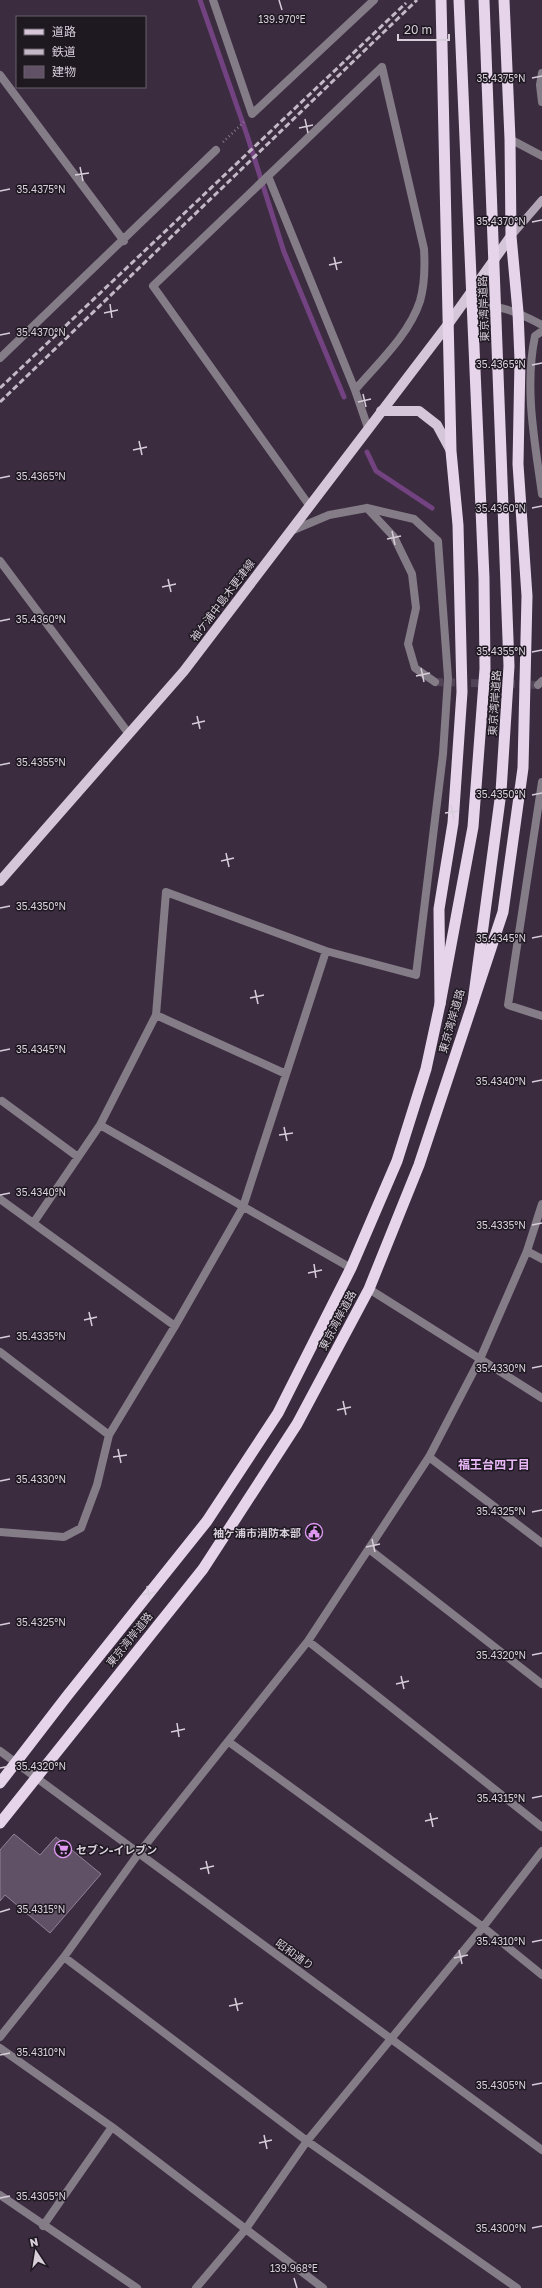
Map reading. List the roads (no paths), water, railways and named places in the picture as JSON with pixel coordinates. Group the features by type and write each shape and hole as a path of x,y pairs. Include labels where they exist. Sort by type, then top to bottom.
{"highway":[{"path":"440,1004 439,909 453,823 462,692 458,525 451,451 450,323 441,0"},
{"name":"東京湾岸道路","path":"0,1783 208,1521 278,1413 352,1268 397,1161 426,1069 440,1004 473,826 486,669 484,578 459,0"},
{"name":"東京湾岸道路","path":"0,1823 34,1778 203,1569 297,1424 369,1289 419,1165 473,1002 501,792 509,666 484,0"},
{"path":"473,1002 503,912 523,768 528,596 518,464 518,312 511,236 510,139 504,0"}],"main road":[{"path":"511,236 542,200"},
{"name":"袖ケ浦中島木更津線","path":"0,881 184,671 288,532 450,323 511,236"},
{"path":"381,411 419,411 437,425 451,451"}],"street":[{"path":"213,0 252,114 374,0"},
{"path":"309,505 153,286 382,67 424,249 425,274 420,301 406,328 355,390"},
{"path":"542,73 540,85 542,102"},
{"path":"0,75 124,240"},
{"path":"510,139 542,156"},
{"path":"0,358 216,150"},
{"path":"268,176 355,390 368,428"},
{"path":"463,304 489,304 518,312 542,325"},
{"path":"542,331 535,336 531,355 532,420 542,494"},
{"path":"34,1222 100,1125 156,1015 166,892 326,950 416,975 443,754 448,678 438,541 414,519 367,508 329,515 288,532"},
{"path":"367,508 394,537 412,574 416,608 408,644 415,668 435,682"},
{"path":"0,561 129,734"},
{"path":"542,782 508,1005 542,1016"},
{"path":"0,1532 64,1537 82,1528 97,1485 109,1435 175,1326 243,1207 326,950"},
{"path":"156,1015 286,1074"},
{"path":"2,1101 78,1157"},
{"path":"100,1125 352,1268"},
{"path":"0,1199 34,1222 175,1326"},
{"path":"0,2037 64,1957 139,1853 308,1641 429,1457 480,1359 527,1251 542,1204"},
{"path":"527,1251 542,1259"},
{"path":"369,1289 542,1398"},
{"path":"0,1352 109,1435"},
{"path":"429,1457 542,1543"},
{"path":"369,1549 542,1684"},
{"path":"308,1641 542,1827"},
{"path":"229,1742 483,1928 542,1975"},
{"path":"0,1751 15,1763"},
{"name":"昭和通り","path":"15,1763 542,2150"},
{"path":"196,2288 245,2230 307,2141 483,1928 542,1851"},
{"path":"64,1957 307,2141 517,2288"},
{"path":"0,2048 112,2127 245,2230 323,2288"},
{"path":"43,2226 112,2127"},
{"path":"0,2195 43,2226 137,2288"}],"waterway":[{"path":"200,0 247,135 284,252 344,397"},
{"path":"367,452 376,471 432,508"}],"tunnel":[{"path":"435,682 538,685"}],"railway":[{"path":"0,402 417,0"},
{"path":"0,388 406,3"}],"place":[{"name":"袖ヶ浦市消防本部","path":"314,1532"},
{"name":"セブン-イレブン","path":"63,1849"}],"district":[{"name":"福王台四丁目","path":"494,1464"}]}
